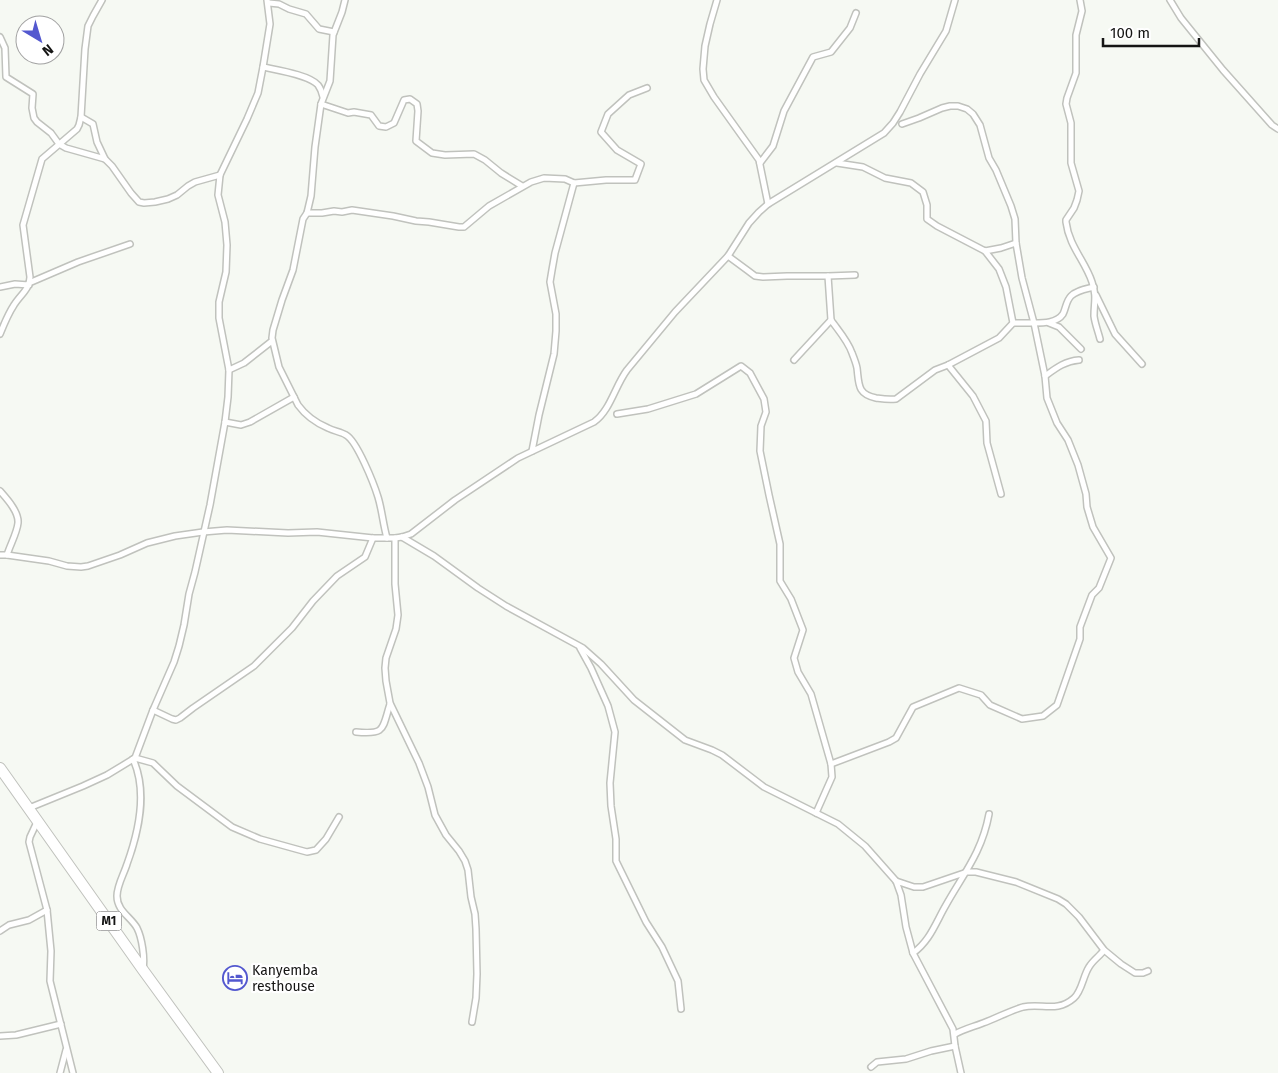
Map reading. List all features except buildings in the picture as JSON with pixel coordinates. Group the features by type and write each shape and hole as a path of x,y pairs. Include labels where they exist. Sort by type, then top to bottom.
{"highway":[{"name":"M1","path":"0,768 218,1073"}],"street":[{"path":"0,334 14,305 29,284 23,231 24,219 42,158 79,125 88,26 102,0"},
{"path":"345,0 332,42 330,81 321,104 311,196 293,270 286,286 273,330 272,341 279,367 302,411 316,423 347,436 353,442 373,483 387,538"},
{"path":"718,0 705,46 704,80 760,162 768,204"},
{"path":"0,555 81,567 147,543 203,532 226,530 288,533 317,532 373,538 395,538 411,534 486,479 532,451 594,422 600,417 620,379 676,312 728,256 749,223 759,212 768,204 884,133 893,123 920,74 939,45 946,31 955,0"},
{"path":"1080,0 1082,11 1076,36 1076,73 1066,104 1071,122 1071,163 1078,195 1074,208 1066,220 1070,239 1091,278 1096,295 1115,334 1142,364"},
{"path":"1170,0 1181,18 1223,70 1272,125 1278,129"},
{"path":"143,970 144,955 138,930 119,906 117,897 132,850 140,811 139,777 134,759 179,646 210,506 225,422 229,370 219,318 219,302 226,272 227,245 225,222 218,196 220,175 258,94 270,24 268,2 306,14 320,29 334,32"},
{"path":"760,162 774,146 784,111 813,57 831,52 850,28 856,13"},
{"path":"0,37 5,48 3,77 33,94 32,108 37,122 59,144 66,148 105,159"},
{"path":"263,67 309,79 318,85 323,97"},
{"path":"307,213 352,210 464,227 489,206 522,186 544,178 565,179 574,184 606,180 635,180 641,164 617,150 601,132 608,114 629,95 647,88"},
{"path":"321,104 348,113 354,112 371,115 379,126 386,128 394,123 404,100 410,99 417,104 416,141 423,147 432,153 446,155 474,154 522,186"},
{"path":"831,764 896,738 913,708 959,688 981,695 990,705 1022,719 1043,716 1058,705 1080,639 1080,627 1092,595 1099,588 1110,558 1092,528 1087,508 1084,481 1068,440 1056,423 1047,398 1046,376 1022,278 1016,243 1015,218 996,170 989,158 980,124 967,109 950,106 902,124"},
{"path":"81,116 92,124 97,142 105,159 140,202 168,199 195,182 220,175"},
{"path":"836,163 872,170 885,178 911,183 923,192 927,205 928,219 937,226 986,251 999,269 1006,287 1013,323"},
{"path":"532,451 556,331 556,314 550,282 555,253 574,184"},
{"path":"986,251 1016,243"},
{"path":"0,287 29,284 78,262 130,244"},
{"path":"728,256 756,276 855,275"},
{"path":"828,276 830,320 852,351 857,367 860,390 872,397 888,400 896,399 935,370 999,338 1013,323 1049,323 1059,327 1081,349"},
{"path":"1049,323 1061,316 1070,296 1076,292 1094,287"},
{"path":"1096,295 1094,315 1100,339"},
{"path":"794,360 830,320"},
{"path":"229,370 244,363 272,341"},
{"path":"1046,376 1062,364 1078,360"},
{"path":"948,365 973,396 986,421 987,443 1001,494"},
{"path":"617,414 648,410 696,394 741,366 750,373 764,399 766,412 761,426 760,451 780,544 780,581 791,599 804,630 794,658 798,672 811,694 831,764 832,777 816,813"},
{"path":"225,422 241,424 250,422 294,398"},
{"path":"0,491 14,510 18,524 7,555"},
{"path":"402,537 434,556 506,606 583,648 601,664 634,700 685,740 722,755 764,786 838,824 865,846 896,881 914,953 955,1034 955,1046 961,1073"},
{"path":"153,710 176,720 254,666 292,628 313,601 337,576 365,556 373,538"},
{"path":"395,538 395,584 398,615 385,668 390,703 418,762 428,787 435,815 446,835 459,851 468,870 476,929 476,998 472,1022"},
{"path":"578,645 608,706 615,732 610,784 616,839 616,861 678,981 681,1009"},
{"path":"356,732 376,733 384,726 390,703"},
{"path":"29,808 107,775 134,759 153,763 176,786 232,827 260,839 288,847 307,852 316,850 326,839 339,817"},
{"path":"914,953 930,935 980,847 990,814"},
{"path":"38,821 29,842 47,910 51,951 50,981 73,1073"},
{"path":"896,881 914,887 922,887 966,872 976,872 1004,878 1058,899 1066,904 1079,917 1104,950 1135,973 1148,971"},
{"path":"0,931 9,925 29,920 47,910"},
{"path":"955,1034 1024,1007 1054,1007 1070,1001 1078,995 1084,975 1090,965 1104,950"},
{"path":"0,1036 16,1035 61,1024"},
{"path":"871,1067 877,1062 906,1059 955,1046"},
{"path":"60,1073 66,1049"}],"place":[{"name":"Kanyemba resthouse","path":"235,978"}]}
